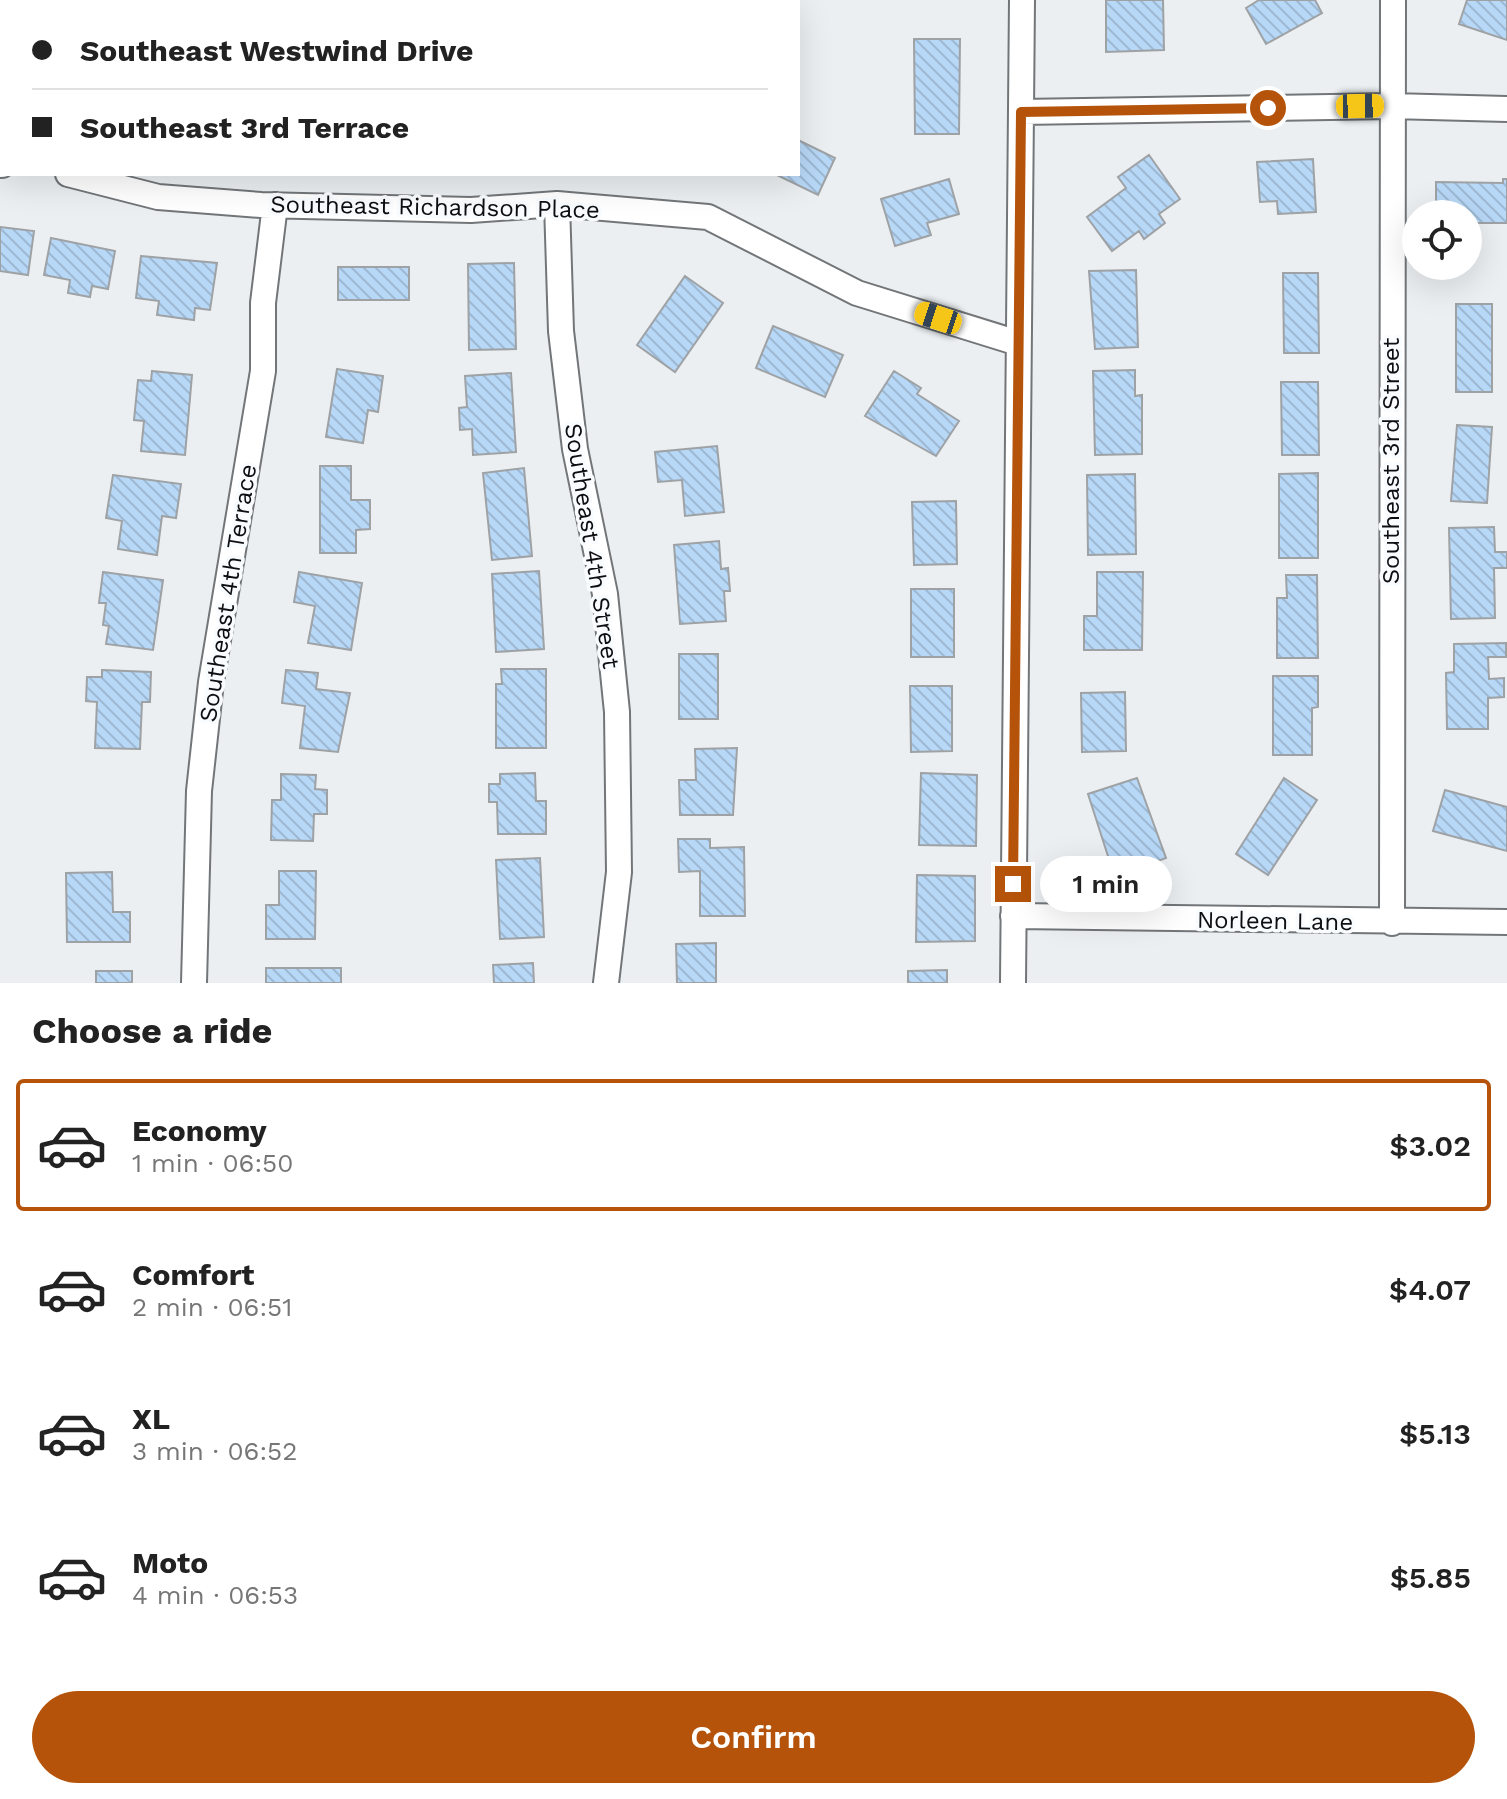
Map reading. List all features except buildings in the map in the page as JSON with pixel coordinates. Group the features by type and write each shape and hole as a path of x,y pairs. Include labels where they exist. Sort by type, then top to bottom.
{"street":[{"path":"1013,983 1022,0"},
{"name":"Southeast 3rd Street","path":"1392,923 1393,0"},
{"path":"1021,112 1391,106 1507,109"},
{"name":"Southeast Richardson Place","path":"76,176 158,197 275,205 471,210 557,204 708,217 857,293 1018,343"},
{"name":"Southeast 4th Street","path":"557,204 564,360 575,449 605,594 617,712 619,872 606,983"},
{"name":"Southeast 4th Terrace","path":"194,983 199,791 211,682 263,371 263,303 275,205"},
{"name":"Norleen Lane","path":"1013,916 1507,922"}],"route":[{"path":"1013,884 1021,112 1268,108"}]}
